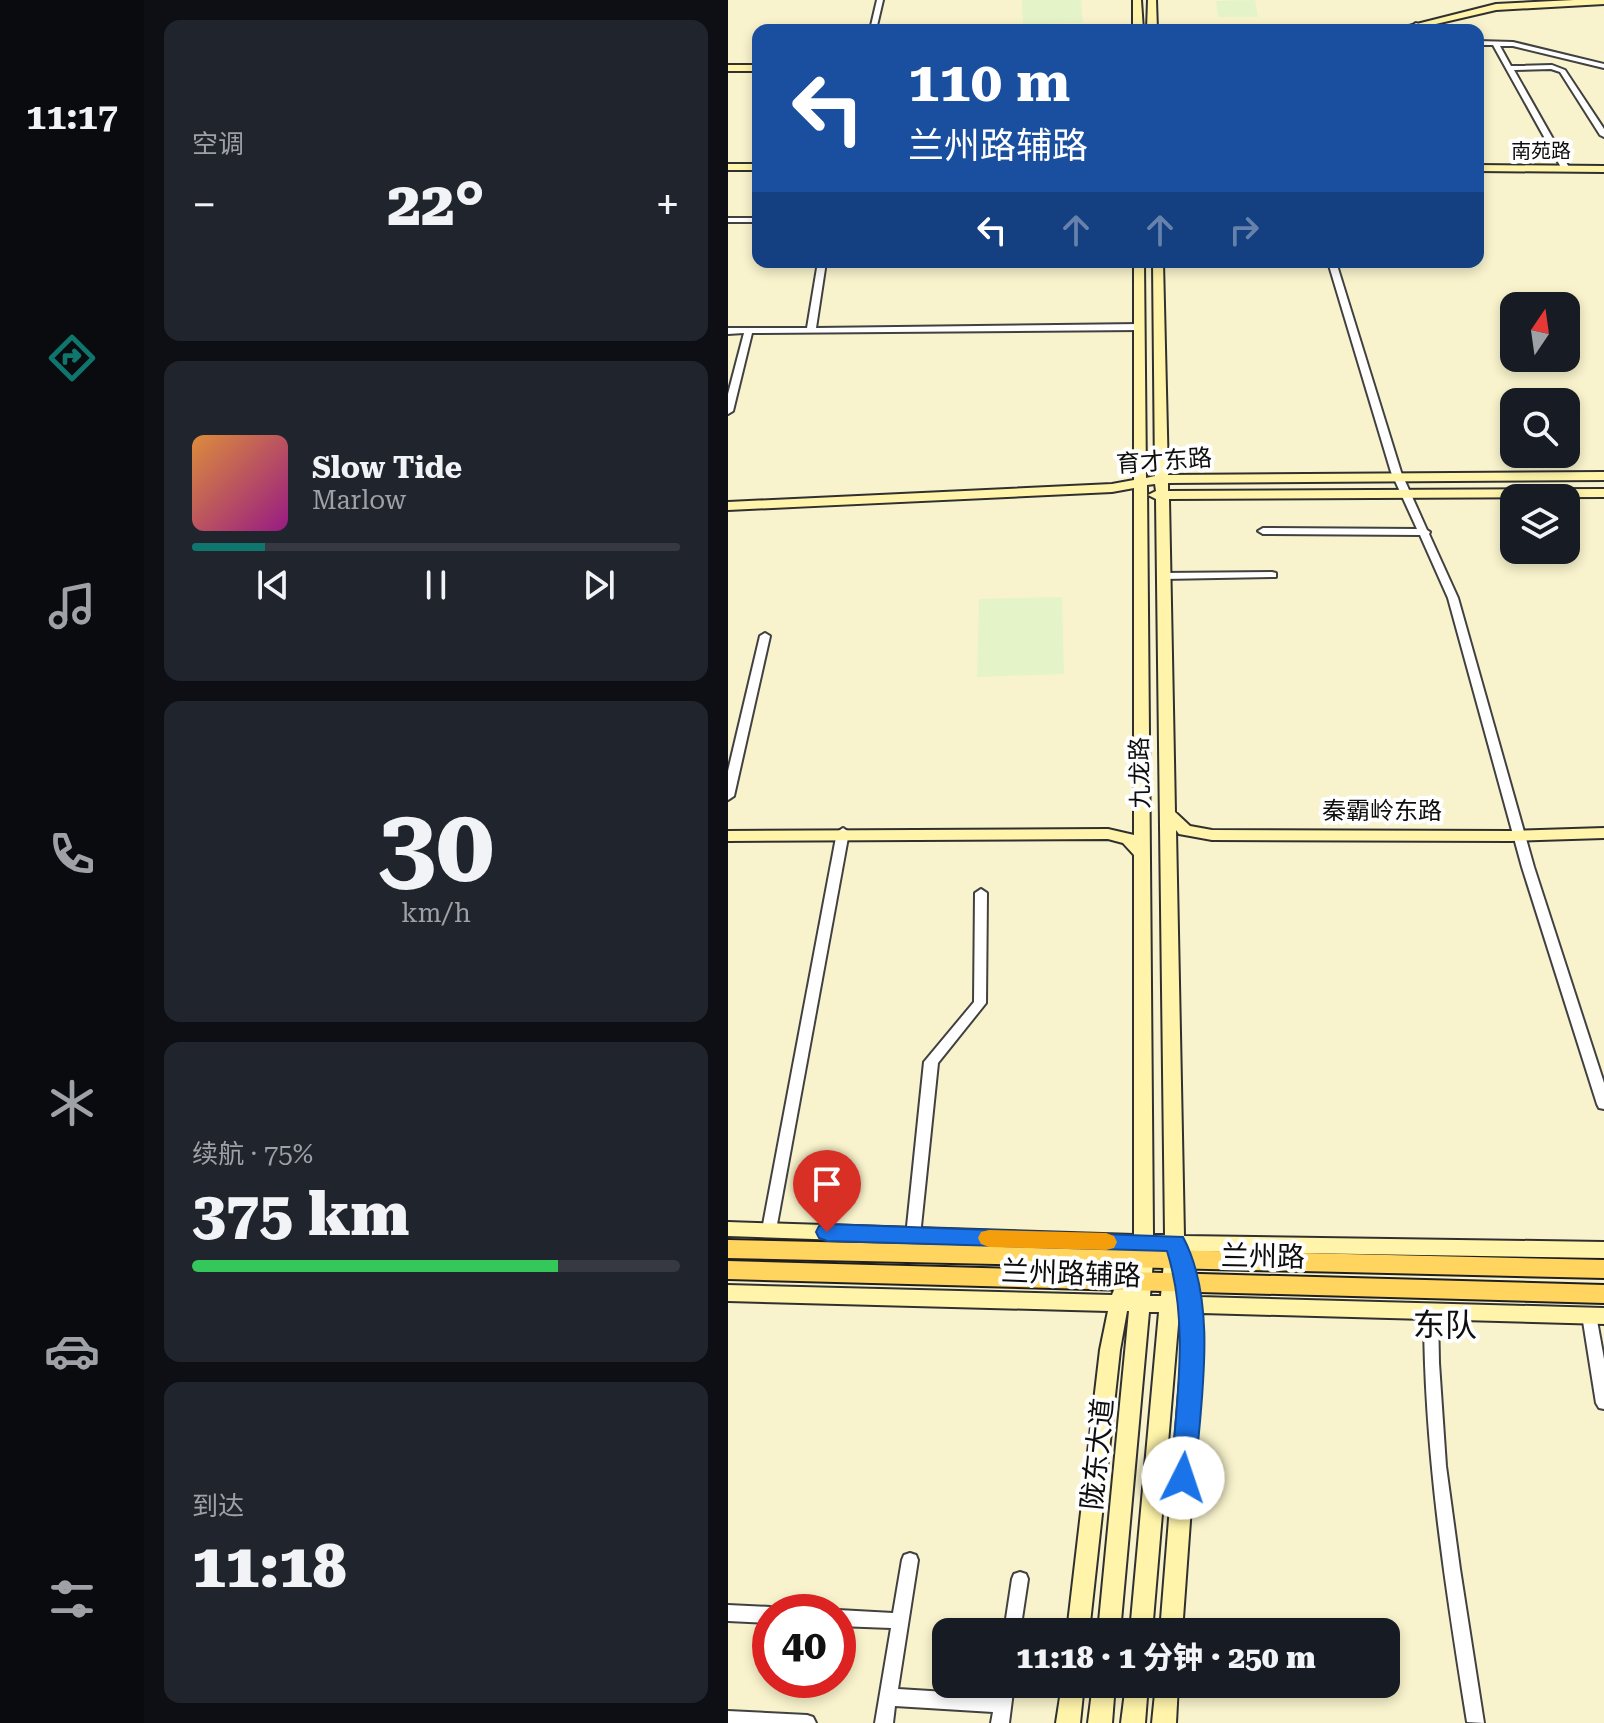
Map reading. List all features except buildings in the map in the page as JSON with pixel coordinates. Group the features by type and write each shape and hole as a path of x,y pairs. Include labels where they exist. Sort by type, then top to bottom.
{"main road":[{"path":"1137,0 1138,24"},
{"path":"1152,0 1152,24"},
{"path":"1411,24 1485,6 1560,0"},
{"path":"1420,24 1496,7 1604,1"},
{"path":"728,60 752,60"},
{"path":"728,68 752,68"},
{"path":"728,166 752,166"},
{"name":"南苑路","path":"1484,167 1604,168"},
{"name":"九龙路","path":"1139,268 1142,855 1139,1272"},
{"name":"九龙路","path":"1158,268 1168,858 1177,1255 1181,1295"},
{"name":"育才东路","path":"1160,487 1400,478 1604,476"},
{"name":"育才东路","path":"728,508 1113,491 1140,487 1409,495 1604,493"},
{"path":"728,835 1108,830 1130,825 1142,811"},
{"name":"秦霸岭东路","path":"1167,813 1185,830 1212,835 1604,841"},
{"path":"843,833 1117,835 1135,843 1142,855"},
{"name":"秦霸岭东路","path":"1168,858 1180,845 1198,839 1519,838 1604,833"},
{"name":"兰州路辅路","path":"728,1229 913,1236 1139,1272"},
{"name":"兰州路","path":"728,1249 1139,1272 1181,1295 1604,1294"},
{"path":"1177,1255 1604,1250"},
{"name":"兰州路","path":"728,1270 1139,1272 1177,1255 1604,1269"},
{"path":"1080,1618 1110,1350 1119,1303 1139,1272"},
{"name":"陇东大道","path":"1110,1618 1139,1272"},
{"name":"兰州路辅路","path":"728,1293 1119,1303"},
{"path":"1181,1295 1431,1311 1597,1316"},
{"path":"1143,1618 1181,1295"},
{"path":"1172,1618 1192,1355 1181,1295"},
{"path":"1068,1723 1071,1698"},
{"path":"1100,1723 1103,1698"},
{"path":"1133,1723 1136,1698"},
{"path":"1164,1723 1166,1698"}],"street":[{"path":"874,24 880,0"},
{"path":"1484,43 1513,44 1604,66"},
{"path":"1495,43 1566,168"},
{"path":"1510,68 1552,67 1563,71 1604,135"},
{"path":"728,220 752,220"},
{"path":"811,329 821,268"},
{"path":"1334,268 1400,478 1453,598 1519,838 1604,1104"},
{"path":"728,331 1140,327"},
{"path":"728,411 749,330"},
{"path":"1263,531 1425,532"},
{"path":"1163,576 1272,575"},
{"path":"728,796 765,636"},
{"path":"769,1230 843,833"},
{"path":"913,1236 931,1062 980,1003 981,893"},
{"path":"1431,1311 1430,1360 1449,1553 1476,1722"},
{"path":"1597,1316 1604,1403"},
{"path":"884,1723 910,1560"},
{"path":"1014,1618 1020,1579"},
{"path":"728,1613 752,1614"},
{"path":"856,1619 901,1621"},
{"path":"889,1697 1002,1704"},
{"path":"1000,1723 1003,1698"},
{"path":"728,1719 807,1723"}],"shaded area":[{"path":"728,0 1604,0 1604,1723 728,1723"}],"green space":[{"path":"1022,0 1081,0 1083,23 1023,24"},
{"path":"1255,0 1258,17 1218,17 1216,1"},
{"path":"1062,597 1064,674 977,677 979,599"}],"slow traffic":[{"path":"989,1238 1106,1242"}],"district":[{"name":"东队","path":"1445,1325"}],"route":[{"path":"827,1232 1175,1243 1188,1284 1193,1330 1183,1478"}]}
